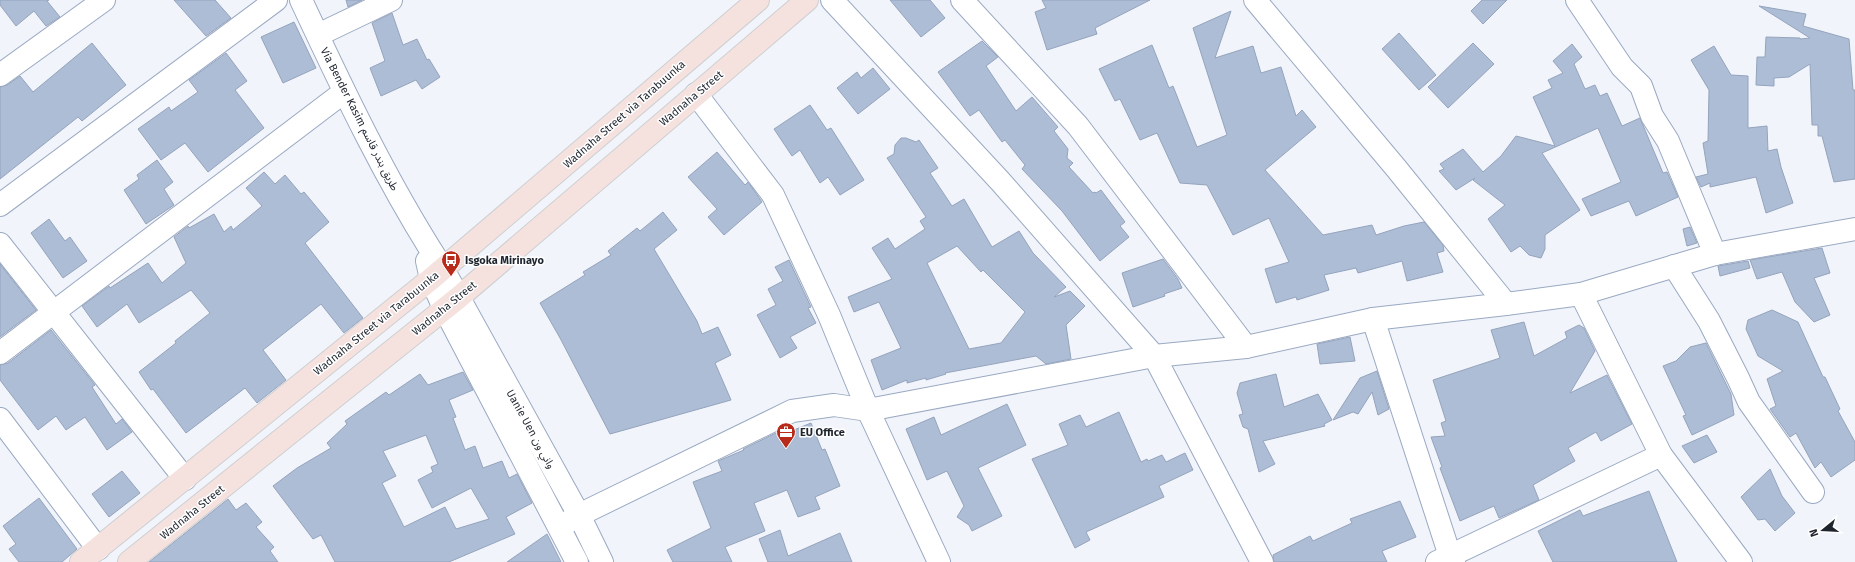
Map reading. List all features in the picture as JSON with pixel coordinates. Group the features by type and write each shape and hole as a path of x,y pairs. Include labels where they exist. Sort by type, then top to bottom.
{"main road":[{"name":"Wadnaha Street via Tarabuunka","path":"90,556 437,274 758,0"},
{"name":"Wadnaha Street","path":"130,562 451,303 807,0"}],"street":[{"path":"0,75 104,0"},
{"path":"0,205 276,0"},
{"name":"Via Bender Kasim طريق بندر قاسم","path":"301,0 344,92 421,236 451,303"},
{"path":"318,35 391,0"},
{"path":"832,0 1000,181 1154,356 1262,562"},
{"path":"962,0 1078,126 1246,347"},
{"path":"1255,0 1396,168 1506,304"},
{"path":"1577,0 1622,67 1641,86 1652,116 1668,141 1715,254"},
{"path":"0,353 344,92"},
{"path":"696,94 773,195 829,315 868,410 939,562"},
{"path":"560,527 579,515 792,411 834,405 868,410 1154,356 1246,347 1373,319 1581,294 1715,254 1855,229"},
{"path":"0,244 185,479"},
{"path":"1674,266 1709,321 1749,402 1813,492"},
{"path":"1581,294 1661,455 1741,562"},
{"name":"Uanie Uen واني ون","path":"451,303 579,515 602,562"},
{"name":"Uanie Uen واني ون","path":"451,303 577,562"},
{"path":"1373,319 1447,560 1661,455"},
{"path":"0,419 90,556"}],"building":[{"path":"0,0 49,0 47,1 60,17 46,26 34,11 16,26 0,5"},
{"path":"174,0 215,0 231,18 206,36"},
{"path":"346,0 362,0 348,7"},
{"path":"890,0 930,0 945,18 921,37"},
{"path":"1042,0 1150,0 1095,28 1097,34 1047,50 1035,12 1046,8"},
{"path":"1482,0 1507,0 1483,24 1471,11"},
{"path":"1759,6 1806,14 1803,26 1849,39 1853,90 1855,90 1855,179 1834,182 1822,136 1818,136 1818,125 1812,125 1810,64 1789,77 1774,78 1774,86 1756,85 1757,57 1765,57 1766,37 1800,39 1810,38"},
{"path":"1231,11 1215,58 1253,46 1261,73 1281,67 1296,116 1302,110 1316,127 1265,170 1323,235 1372,225 1376,235 1404,226 1424,222 1443,245 1444,251 1437,253 1443,272 1407,281 1402,261 1358,273 1356,268 1324,275 1329,290 1297,300 1296,297 1276,303 1265,269 1289,262 1269,218 1233,235 1207,185 1180,183 1157,133 1140,140 1120,99 1115,101 1099,69 1152,45 1169,88 1173,86 1197,147 1227,135 1193,28"},
{"path":"392,13 403,45 417,39 427,60 429,59 440,77 422,89 416,80 381,96 370,68 385,61 372,23"},
{"path":"294,22 316,68 283,83 261,37"},
{"path":"1399,33 1436,75 1419,90 1382,49"},
{"path":"982,41 998,57 986,66 1016,111 1032,97 1058,127 1054,131 1068,149 1067,158 1073,163 1069,167 1093,193 1101,190 1125,222 1120,226 1129,237 1100,261 1062,211 1022,169 1025,165 1005,140 1002,142 979,110 970,116 938,72"},
{"path":"92,43 126,85 82,121 78,117 0,179 0,87 7,85 20,76 33,92"},
{"path":"1473,43 1494,64 1448,108 1428,87"},
{"path":"1572,44 1582,57 1574,64 1585,89 1595,85 1600,96 1607,93 1622,126 1640,118 1663,173 1667,172 1678,197 1636,216 1629,201 1591,216 1582,199 1621,182 1598,128 1542,153 1580,210 1545,235 1545,249 1541,258 1529,255 1520,246 1511,252 1488,219 1505,205 1473,180 1475,178 1456,190 1439,171 1444,169 1440,164 1463,149 1483,172 1501,156 1516,136 1555,146 1533,97 1552,88 1548,80 1563,73 1553,61"},
{"path":"1714,46 1731,75 1748,76 1748,128 1767,126 1768,151 1777,149 1781,167 1793,203 1766,213 1756,177 1710,187 1710,183 1701,187 1696,177 1708,174 1703,143 1708,141 1709,90 1691,60"},
{"path":"226,53 247,81 235,90 264,128 208,172 185,143 161,160 138,129 169,107 171,111 198,92 189,80"},
{"path":"873,68 890,89 858,114 837,88 857,72 861,78"},
{"path":"810,105 827,130 831,128 864,180 840,195 828,177 820,183 800,150 792,156 774,129"},
{"path":"901,138 906,138 916,142 919,140 938,168 930,173 952,206 964,199 992,247 1019,231 1033,253 1066,287 1054,297 1070,291 1085,306 1066,325 1071,359 1046,364 1036,356 945,373 946,374 926,380 926,378 907,383 907,380 882,390 871,360 901,348 879,302 854,312 848,297 892,279 872,248 888,238 895,249 925,229 920,221 926,217 887,158 894,154 895,145","holes":["957,246 981,272 983,270 1025,312 1001,343 969,349 927,263"]},
{"path":"717,152 745,185 748,182 762,202 724,235 708,217 717,209 688,177"},
{"path":"157,160 173,182 164,189 174,205 146,224 124,190 139,179 137,175"},
{"path":"264,172 275,184 285,175 301,194 304,192 329,222 305,243 363,318 344,333 321,304 263,350 286,380 257,403 245,388 186,433 153,389 151,390 139,372 176,343 175,341 210,313 191,290 139,323 127,304 97,327 82,306 109,286 110,288 148,263 162,283 186,263 174,237 188,226 189,228 214,214 224,232 231,226 233,230 262,206 246,188"},
{"path":"663,212 677,230 654,249 697,321 702,334 718,327 731,355 715,363 731,400 610,434 540,303 585,275 583,272 611,255 608,251 637,228 640,231"},
{"path":"49,219 65,241 70,237 87,261 63,278 31,233"},
{"path":"1690,227 1697,243 1687,246 1683,229"},
{"path":"1822,248 1830,273 1814,278 1830,315 1814,322 1795,302 1782,272 1757,279 1750,260"},
{"path":"1163,259 1178,279 1182,288 1164,294 1165,296 1133,307 1122,273"},
{"path":"789,260 811,307 808,308 816,323 790,337 797,348 780,358 757,315 776,305 768,289 783,281 775,267"},
{"path":"1748,261 1750,268 1720,276 1718,266"},
{"path":"0,264 36,310 0,337"},
{"path":"1772,310 1798,322 1823,377 1825,377 1840,409 1838,411 1855,442 1855,460 1831,477 1821,462 1815,468 1796,433 1790,437 1770,409 1776,406 1767,379 1783,371 1758,356 1746,329 1748,320"},
{"path":"1524,322 1534,356 1567,338 1565,332 1579,325 1584,328 1595,351 1570,393 1607,375 1632,424 1601,441 1596,432 1568,448 1575,461 1533,485 1539,500 1499,518 1494,506 1460,521 1440,468 1442,467 1431,437 1445,436 1441,423 1446,421 1433,380 1500,358 1491,330"},
{"path":"51,330 95,385 92,387 116,424 122,419 132,432 107,450 85,417 66,430 56,416 38,430 0,380 0,365 8,363"},
{"path":"1350,337 1355,361 1320,364 1317,344"},
{"path":"1706,343 1731,394 1734,415 1692,435 1683,416 1686,415 1663,366 1676,361 1690,347"},
{"path":"1377,371 1389,409 1378,415 1372,392 1358,414 1353,412 1333,420 1360,378"},
{"path":"463,372 473,390 449,400 456,417 453,418 465,450 475,446 483,468 502,461 509,478 517,474 532,503 506,517 515,534 449,562 335,562 321,535 313,539 273,486 297,468 331,448 327,443 347,424 345,421 386,392 389,395 420,374 428,385","holes":["426,435 438,464 431,467 433,472 418,480 432,508 471,488 489,519 456,529 445,507 404,527 382,483 396,476 383,451"]},
{"path":"1276,374 1284,407 1318,394 1332,420 1324,424 1325,426 1263,441 1275,464 1259,472 1248,429 1243,427 1239,415 1243,414 1237,393 1240,383"},
{"path":"1007,404 1026,445 978,468 1002,516 972,531 969,525 957,517 964,506 947,471 927,480 906,429 934,417 941,435"},
{"path":"1119,412 1141,462 1147,459 1148,461 1162,455 1166,462 1185,453 1193,470 1159,486 1164,497 1086,532 1090,540 1075,548 1032,459 1068,445 1059,424 1080,415 1086,427"},
{"path":"811,423 822,450 825,449 840,486 815,497 820,509 798,517 787,490 754,503 765,531 725,547 732,562 673,562 667,550 711,528 693,482 722,471 718,461 744,450 743,449 782,430 784,434"},
{"path":"1707,435 1717,452 1694,463 1682,446"},
{"path":"1770,469 1782,496 1795,513 1775,531 1765,519 1758,520 1741,497"},
{"path":"122,471 140,493 109,517 92,494"},
{"path":"1649,491 1677,562 1553,562 1538,531 1580,510 1583,516"},
{"path":"39,498 77,549 62,562 19,562 9,549 16,544 3,526"},
{"path":"228,499 236,510 246,503 262,522 256,527 274,547 270,551 278,562 149,562"},
{"path":"1400,501 1416,537 1382,551 1387,562 1274,562 1273,555 1310,536 1313,541 1352,523 1350,519"},
{"path":"780,530 788,556 840,533 852,562 768,562 759,539"},
{"path":"547,534 561,562 507,562"}],"place":[{"name":"Isgoka Mirinayo","path":"451,277"},
{"name":"EU Office","path":"786,449"}]}
